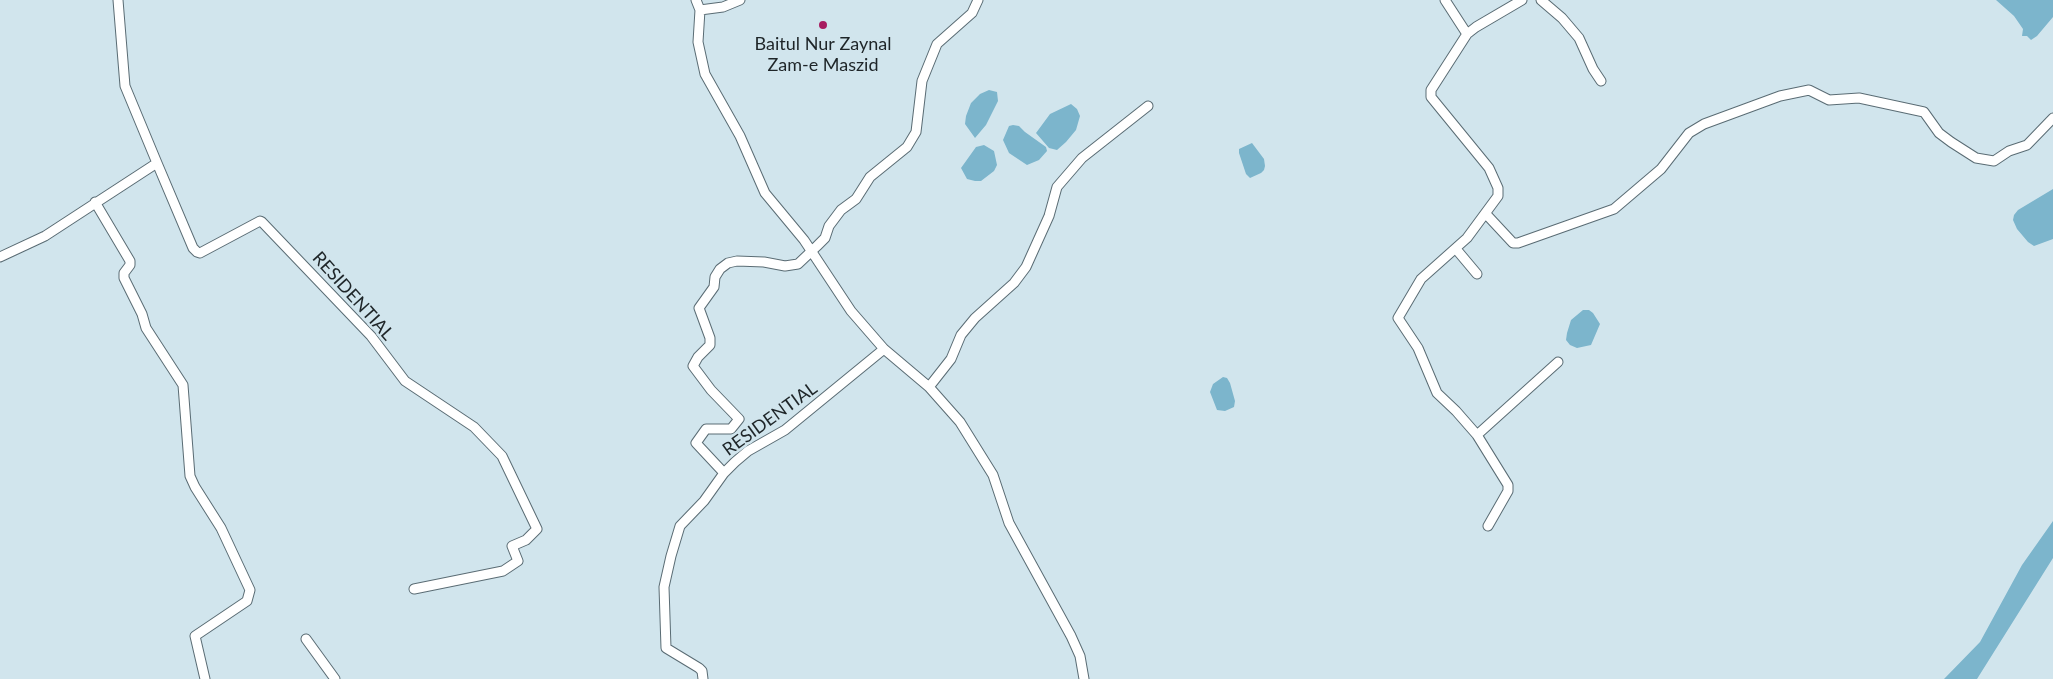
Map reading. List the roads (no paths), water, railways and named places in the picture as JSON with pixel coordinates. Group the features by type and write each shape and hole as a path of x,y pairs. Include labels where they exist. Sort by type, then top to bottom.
{"street":[{"name":"RESIDENTIAL","path":"118,0 125,86 193,248 200,253 260,221 262,222 371,336 405,381 474,427 502,456 537,529 526,540 512,546 518,561 503,571 414,589"},
{"path":"696,0 700,10 698,42 705,74 740,136 765,193 804,240 851,311 884,349 929,387 960,422 993,475 1009,523 1071,636 1080,656 1084,679"},
{"path":"700,10 723,7 740,0"},
{"path":"724,473 696,443 706,429 731,429 739,419 711,390 693,366 698,357 710,345 710,338 699,308 714,287 715,277 720,269 728,263 737,260 785,266 798,264 825,238 829,226 840,210 856,199 870,177 907,147 916,132 922,80 937,44 972,13 978,0"},
{"path":"1445,0 1467,34"},
{"path":"1488,526 1509,488 1477,435 1437,393 1418,348 1398,318 1421,279 1456,249 1486,214 1498,196 1498,188 1489,168 1431,97 1431,90 1467,34 1522,0"},
{"path":"1541,0 1562,18 1579,38 1593,69 1601,81"},
{"path":"1486,214 1513,243 1518,243 1614,209 1661,169 1689,133 1704,124 1780,96 1809,90 1829,100 1859,98 1924,112 1939,133 1951,142 1976,158 1994,161 2009,152 2027,145 2053,118"},
{"path":"929,387 951,359 961,335 974,318 1014,284 1026,267 1049,216 1057,187 1082,158 1148,106"},
{"path":"0,257 45,236 156,163"},
{"path":"95,202 130,260 130,265 124,273 124,278 142,314 146,328 183,385 190,476 221,528 250,590 247,601 195,636 205,679"},
{"path":"1456,249 1477,274"},
{"name":"RESIDENTIAL","path":"704,679 699,668 666,648 664,586 680,526 704,501 724,473 748,451 785,430 884,349"},
{"path":"1477,435 1558,362"},
{"path":"306,639 335,679"}],"water":[{"path":"1996,0 2053,0 2053,17 2037,36 2031,40 2027,36 2022,36 2023,29 2014,16"},
{"path":"989,90 997,92 998,101 986,125 975,138 965,124 966,116 971,103 980,94"},
{"path":"1071,104 1077,109 1080,116 1076,130 1057,150 1049,148 1036,133 1050,114"},
{"path":"1009,126 1019,126 1046,147 1047,151 1039,160 1027,165 1009,153 1003,140"},
{"path":"1252,143 1264,159 1265,166 1261,173 1250,178 1246,174 1239,149"},
{"path":"984,145 994,151 997,165 994,171 981,181 967,179 961,168 976,147"},
{"path":"2053,189 2053,239 2034,246 2017,229 2013,220 2014,215 2018,210"},
{"path":"1583,310 1589,310 1593,313 1600,324 1591,345 1577,348 1570,345 1566,340 1567,333 1571,320"},
{"path":"1223,377 1227,378 1230,383 1235,401 1234,407 1225,411 1217,410 1210,392 1213,384"},
{"path":"2053,521 2053,558 1977,679 1944,679 1980,642 2022,565"}],"place":[{"name":"Baitul Nur Zaynal Zam-e Maszid","path":"823,25"}]}
